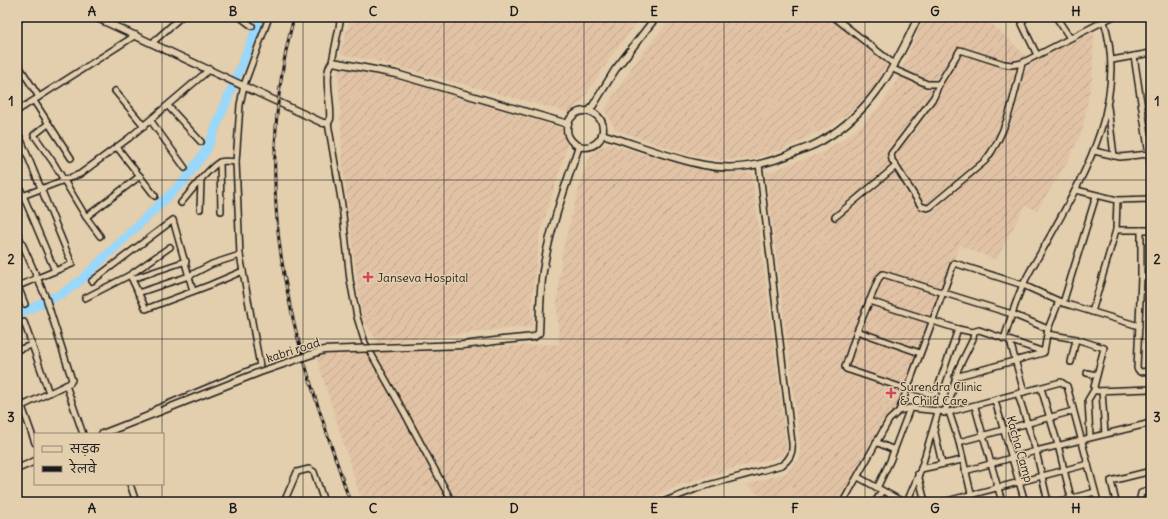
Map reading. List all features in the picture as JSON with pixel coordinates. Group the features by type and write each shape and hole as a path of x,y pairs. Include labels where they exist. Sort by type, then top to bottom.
{"street":[{"path":"17,21 22,17"},
{"path":"95,17 230,78 321,122 328,123"},
{"path":"152,43 181,17"},
{"path":"240,17 252,26"},
{"path":"148,416 159,408 259,366 240,255 236,162 242,84 269,17"},
{"path":"341,17 328,77 330,116 328,123 342,205 350,280 357,317 365,344 404,412 452,502"},
{"path":"589,112 615,70 656,17"},
{"path":"834,17 894,67 927,84 939,84"},
{"path":"602,134 704,165 729,167 759,164 777,159 823,140 863,110 882,86 894,67 918,17"},
{"path":"1027,17 1023,20 1022,24 1037,55"},
{"path":"1056,17 1070,38"},
{"path":"1022,63 1005,125 992,152 985,161 930,207 924,208 919,203 891,158 892,152 934,97 939,84 960,50 1004,64 1012,65 1022,63 1112,17"},
{"path":"1004,339 1023,285 1076,190 1094,151 1108,102 1112,60 1109,38 1104,21"},
{"path":"17,110 39,98 136,35"},
{"path":"1112,60 1151,53"},
{"path":"1134,56 1151,168"},
{"path":"332,62 396,74 568,124"},
{"path":"17,63 39,98"},
{"path":"17,198 80,174 151,121 210,69"},
{"path":"115,91 144,126"},
{"path":"34,101 72,158"},
{"path":"1108,102 1114,156"},
{"path":"168,106 201,142"},
{"path":"589,112 600,120 602,134 594,144 588,147 579,146 570,138 567,132 568,124 576,114 589,112"},
{"path":"151,121 185,168"},
{"path":"48,124 34,135 53,162 63,181 86,217 100,236"},
{"path":"17,130 42,188 71,263 71,265 18,285 25,304"},
{"name":"kabri road","path":"114,432 148,416 260,372 324,350 463,345 534,337 539,333 543,272 548,246 566,182 579,146"},
{"path":"117,147 155,196"},
{"path":"1094,151 1114,156 1128,157 1149,154"},
{"path":"181,203 201,180 220,162 236,162"},
{"path":"220,162 221,210"},
{"path":"662,502 701,487 782,465 789,459 792,453 759,164"},
{"path":"835,217 896,166"},
{"path":"86,217 140,176"},
{"path":"200,209 201,180"},
{"path":"17,181 55,271"},
{"path":"1076,190 1117,200 1151,199"},
{"path":"1044,352 1048,332 1061,302 1096,196"},
{"path":"1092,312 1116,230 1117,200"},
{"path":"92,281 128,256 172,220 174,221 194,291"},
{"path":"1116,230 1151,230"},
{"path":"1141,230 1141,277 1137,368 1140,372 1151,371"},
{"path":"17,232 49,305 72,382 22,406"},
{"path":"131,277 170,247"},
{"path":"138,293 189,276 212,264 240,255"},
{"path":"85,298 131,277 186,261"},
{"path":"899,411 954,262 1023,285 1061,302 1139,326"},
{"path":"131,277 146,309 243,271"},
{"path":"958,329 936,392 932,394 907,388 845,368 869,301 879,278 883,274 1012,314 1048,332 1104,348 1096,375 1094,390 1088,400 1090,437"},
{"path":"1141,277 1151,277"},
{"path":"869,301 958,329 974,332 978,330 1044,352"},
{"path":"24,322 49,393"},
{"path":"857,331 920,353"},
{"path":"974,332 972,341 955,377 946,412 958,442 974,502"},
{"path":"1070,362 1076,339"},
{"path":"1010,341 1028,423 1048,502"},
{"path":"17,350 32,345"},
{"path":"955,377 1044,352"},
{"path":"1087,373 1096,375"},
{"path":"843,502 889,420 899,411 910,408 946,412 975,407 1062,382 1066,383 1098,502"},
{"path":"66,386 83,433"},
{"path":"1041,388 1072,500"},
{"path":"1094,390 1151,389"},
{"path":"1102,391 1105,434"},
{"path":"17,392 34,440"},
{"name":"Kacha Camp","path":"995,401 1013,458 1024,502"},
{"path":"975,407 1002,502"},
{"path":"877,488 894,450 910,408"},
{"path":"958,442 1073,411"},
{"path":"907,502 920,471 938,412"},
{"path":"965,471 1090,437 1151,423"},
{"path":"933,426 942,464"},
{"path":"876,442 894,450"},
{"path":"920,471 962,460"},
{"path":"17,470 34,462"},
{"path":"943,502 998,489 1088,464"},
{"path":"284,502 297,472 306,469 314,472 324,502"},
{"path":"920,471 925,502"},
{"path":"1116,502 1111,481 1151,471"},
{"path":"858,477 903,502"},
{"path":"130,485 136,502"},
{"path":"1133,502 1140,501 1141,493 1151,490"},
{"path":"875,502 882,491"},
{"path":"1058,502 1072,500 1095,492"}],"shaded area":[{"path":"351,17 641,17 612,55 583,100 570,113 384,63 340,54"},
{"path":"672,17 828,17 888,66 877,84 859,104 833,125 781,150 750,159 720,160 684,153 616,130 604,110 634,64"},
{"path":"924,17 985,17 1031,61 1094,31 1092,78 1082,131 1069,159 1037,210 1025,205 996,260 960,245 947,272 898,406 885,417 839,502 769,502 746,485 786,473 800,460 800,445 766,173 824,152 855,131 879,107 896,83"},
{"path":"338,67 411,83 561,128 567,138 567,148 540,233 532,299 533,326 378,343 362,317 343,169"},
{"path":"609,144 687,166 716,172 752,173 787,449 783,456 730,469 679,485 643,502 362,502 316,355 559,344 557,305 562,252 586,163 595,150"}],"waterway":[{"path":"17,315 63,293 80,281 184,181 207,149 261,17"}],"railway":[{"path":"294,17 286,52 276,124 275,197 278,233 290,305 302,355 350,502"}],"place":[{"name":"Janseva Hospital","path":"368,277"},
{"name":"Surendra Clinic & Child Care","path":"891,393"}]}
